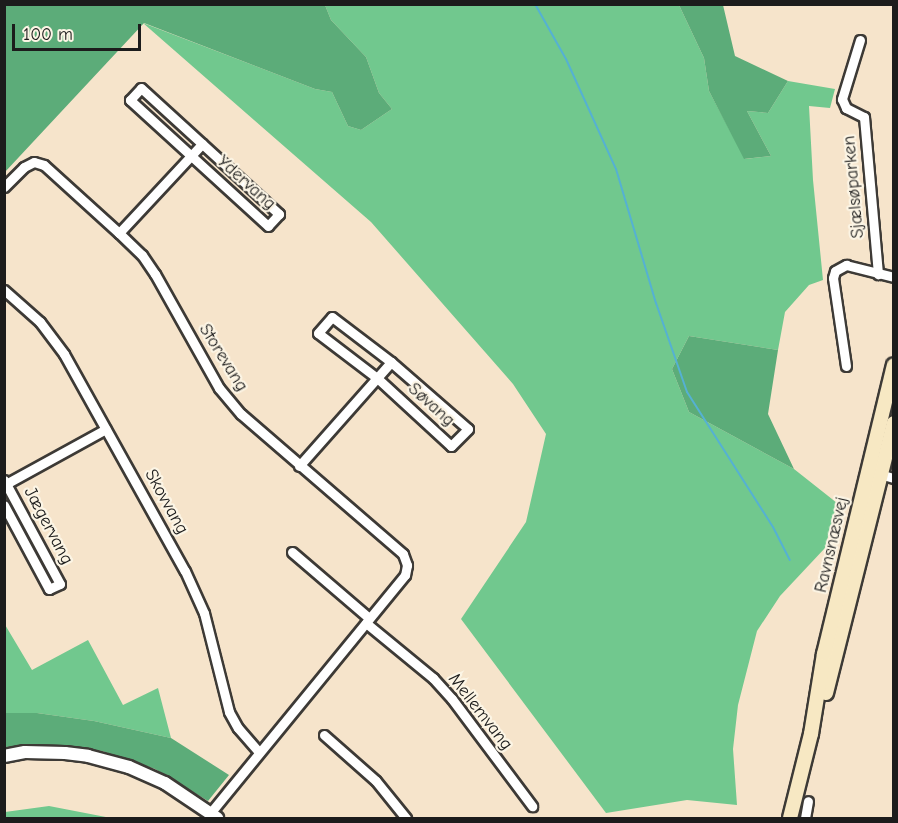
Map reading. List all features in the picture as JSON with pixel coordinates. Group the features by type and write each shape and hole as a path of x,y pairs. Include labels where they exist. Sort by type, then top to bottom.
{"main road":[{"name":"Ravnsnæsvej","path":"881,474 894,364"},
{"name":"Ravnsnæsvej","path":"790,819 811,734 824,654 881,474 894,423"}],"street":[{"name":"Sjælsøparken","path":"860,40 842,99 846,108 864,117 878,274"},
{"name":"Ydervang","path":"141,88 279,214 268,226 192,156 130,100 141,88"},
{"name":"Ydervang","path":"119,233 202,144"},
{"name":"Storevang","path":"4,188 24,166 34,162 44,165 119,233 142,255 155,274 219,388 241,414 403,554 407,564 405,575 259,752 214,816"},
{"path":"846,366 833,278 835,271 846,265 894,277"},
{"name":"Skovvang","path":"4,290 40,322 64,354 185,571 204,613 229,712 238,728 259,752"},
{"name":"Søvang","path":"332,317 391,362 468,429 452,446 376,378 318,333 332,317"},
{"path":"299,466 391,362"},
{"name":"Jægervang","path":"4,505 49,589 60,584 5,483 106,429"},
{"path":"292,552 368,621"},
{"name":"Mellemvang","path":"368,621 433,678 452,699 532,806"},
{"path":"324,735 376,781 406,819"},
{"path":"4,756 48,752 88,756 109,761 165,783 214,816"},
{"path":"805,819 808,801"}],"green space":[{"path":"5,4 325,5 331,20 366,57 379,93 392,109 361,130 348,126 332,92 315,89 144,23 5,172"},
{"path":"325,5 679,5 704,58 709,91 745,159 771,156 747,111 768,113 788,81 835,89 830,108 809,106 813,180 823,280 809,285 785,312 778,350 689,336 672,369 689,412 794,469 837,503 825,548 780,596 757,631 738,705 733,749 737,805 687,800 606,813 461,619 526,522 546,434 513,384 371,222 143,23 315,89 332,92 348,126 361,130 392,109 379,93 366,57 331,20"},
{"path":"679,5 723,5 735,56 788,81 768,113 747,111 771,156 744,159 709,91 704,58"},
{"path":"689,336 778,350 768,414 794,469 689,412 672,369"},
{"path":"4,623 32,670 88,640 123,705 158,688 171,738 94,721 37,713 5,713"},
{"path":"4,713 37,713 94,721 171,738 229,775 208,801 155,769 102,751 50,745 5,747"},
{"path":"49,806 111,818 5,818 5,812"}],"waterway":[{"path":"535,4 566,59 616,169 656,303 687,392 773,527 790,560"}]}
